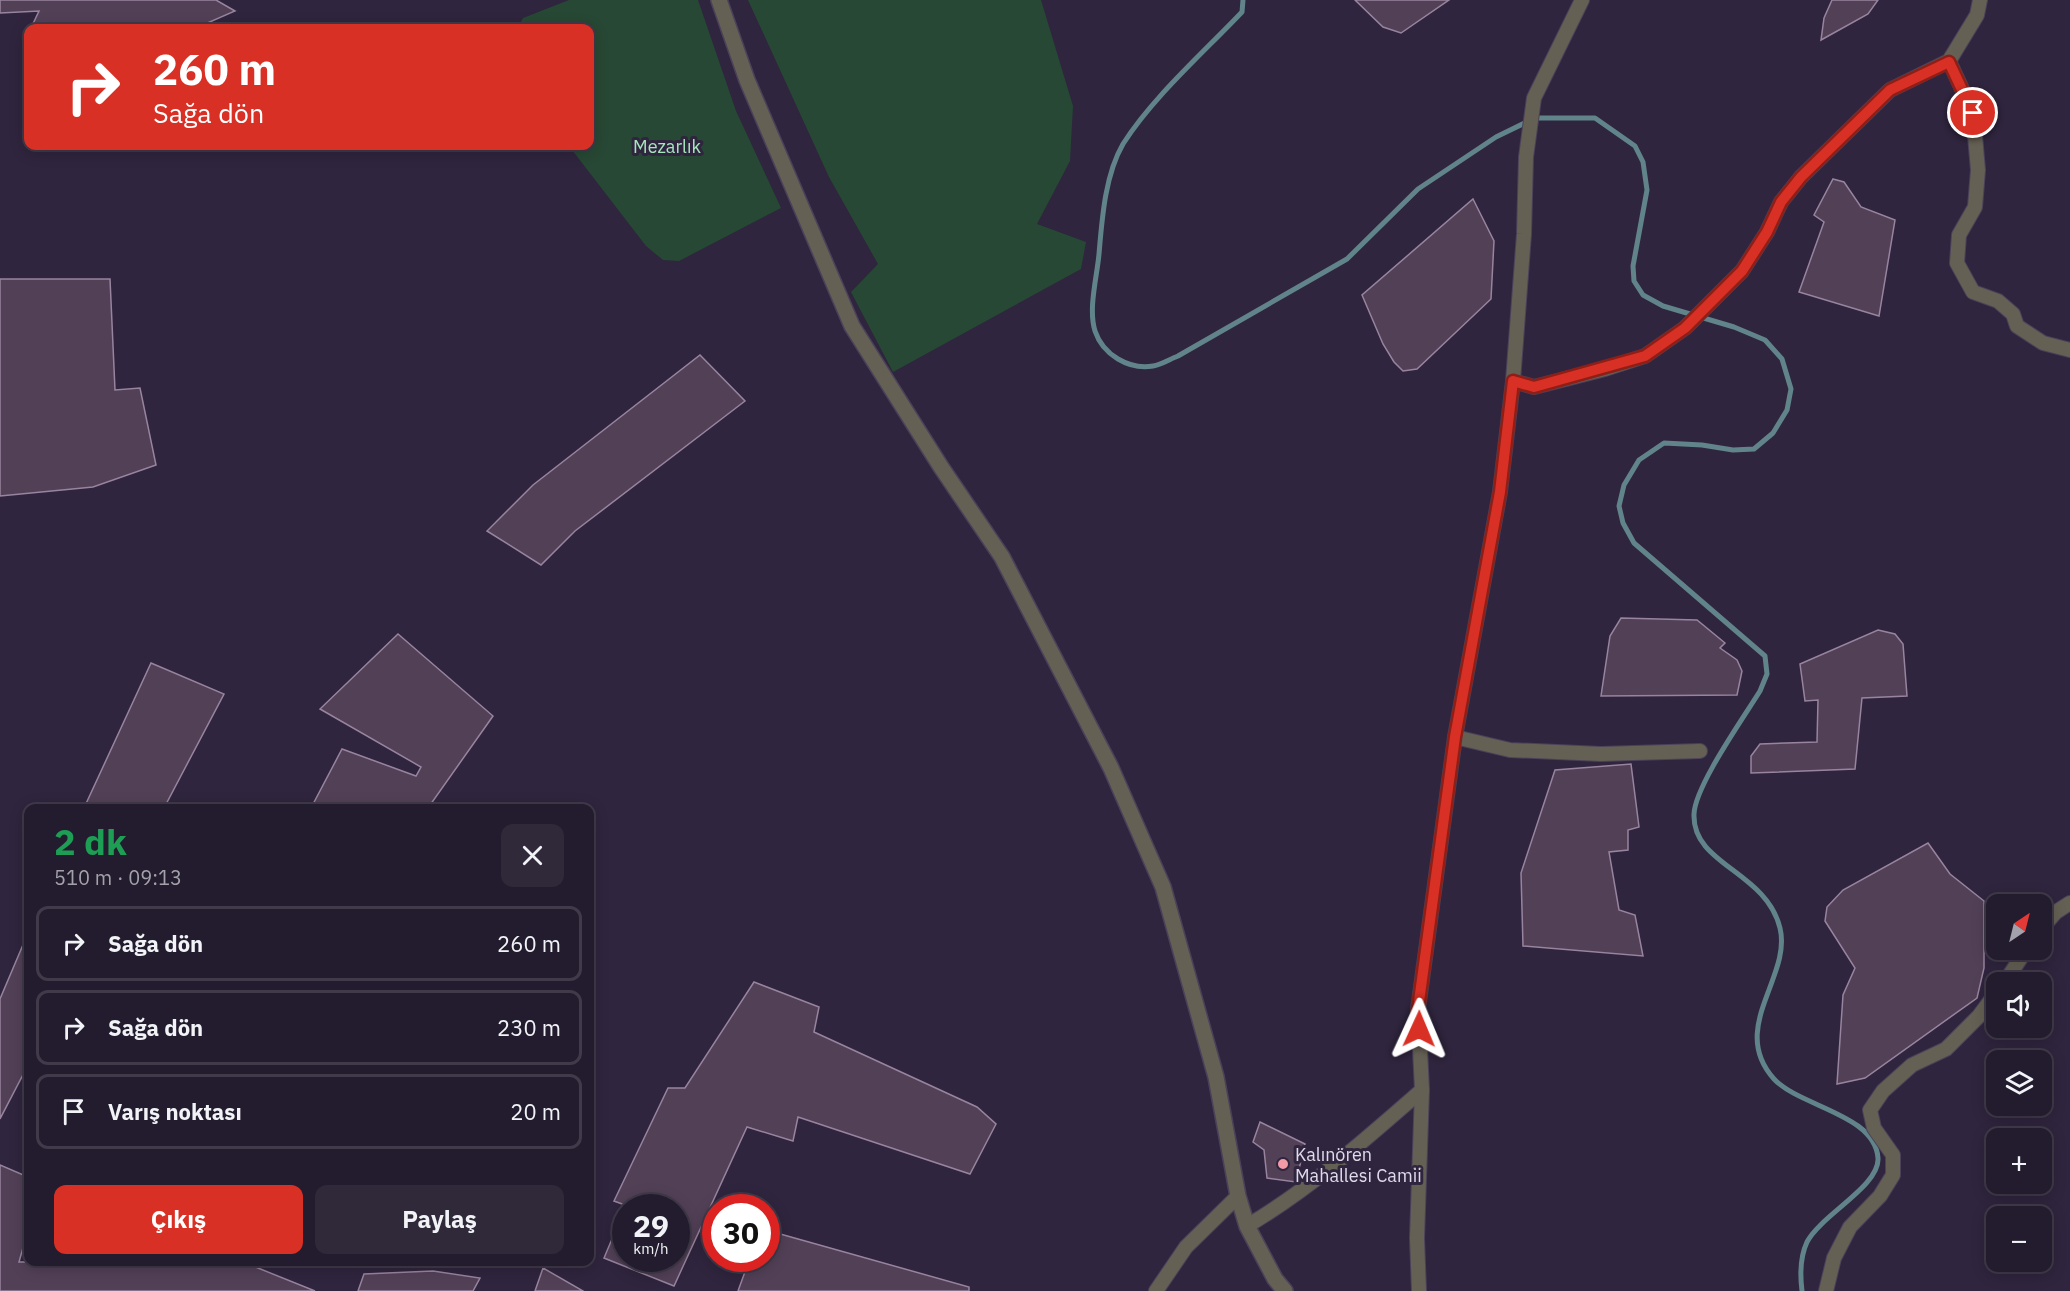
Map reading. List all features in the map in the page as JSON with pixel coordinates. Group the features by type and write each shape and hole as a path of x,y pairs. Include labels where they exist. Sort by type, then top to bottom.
{"street":[{"path":"719,0 747,80 852,326 1002,557 1111,768 1163,887 1216,1077 1238,1196 1247,1226 1275,1279 1285,1291"},
{"path":"1419,1291 1417,1238 1422,1090 1418,1009 1455,737 1500,492 1513,381 1524,234 1526,157 1534,98 1582,0"},
{"path":"1513,381 1534,387 1645,356 1685,328 1742,271 1767,232 1781,202 1801,177 1890,90 1949,62 1977,15 1980,0"},
{"path":"1949,62 1973,113 1978,170 1975,207 1959,235 1956,263 1973,292 1998,301 2013,314 2017,326 2043,343 2070,350"},
{"path":"1455,737 1510,750 1601,754 1700,751"},
{"path":"2052,917 2070,903"},
{"path":"1826,1291 1834,1258 1850,1227 1880,1196 1893,1175 1893,1155 1874,1128 1870,1110 1883,1091 1912,1065 1946,1048 1986,1007"},
{"path":"1247,1226 1284,1204 1333,1166 1422,1090"},
{"path":"1156,1291 1186,1247 1238,1196"}],"green space":[{"name":"Mezarlık","path":"569,0 698,0 736,111 781,208 679,261 663,260 646,246 572,150 594,150 594,24 520,24 523,18"},
{"path":"748,0 1041,0 1073,106 1070,161 1037,224 1086,242 1081,269 893,372 851,292 878,264 829,177"}],"building":[{"path":"0,0 216,0 235,11 205,24 33,24 39,11 0,13"},
{"path":"1355,0 1449,0 1401,33 1383,27"},
{"path":"1832,0 1878,0 1868,14 1821,40 1824,18"},
{"path":"1833,179 1844,182 1861,207 1895,220 1879,316 1799,292 1824,222 1814,215"},
{"path":"1473,199 1494,241 1491,299 1417,369 1403,371 1394,362 1383,344 1362,295"},
{"path":"0,279 110,279 115,390 140,388 156,465 93,487 0,496"},
{"path":"700,355 745,401 575,531 541,565 487,531 533,485"},
{"path":"1621,618 1697,620 1725,643 1720,648 1737,660 1742,671 1737,695 1601,696 1610,636"},
{"path":"1878,630 1895,634 1903,644 1907,696 1862,698 1855,769 1751,773 1751,756 1760,744 1817,742 1818,700 1805,701 1800,664"},
{"path":"398,634 493,716 431,804 313,804 342,749 416,776 421,767 320,709"},
{"path":"151,663 224,694 166,804 86,804"},
{"path":"1631,764 1639,827 1628,830 1628,850 1609,852 1619,910 1635,915 1643,956 1523,946 1521,873 1555,770"},
{"path":"1928,843 1950,874 1984,901 1984,968 1977,998 1865,1078 1837,1084 1843,995 1855,968 1825,921 1827,907 1843,890"},
{"path":"24,942 24,1073 0,1119 0,999"},
{"path":"754,982 819,1007 814,1032 977,1107 996,1124 970,1174 798,1117 793,1141 747,1127 716,1194 702,1194 702,1225 690,1251 690,1194 617,1194 668,1088 685,1088"},
{"name":"Kalınören Mahallesi Camii","path":"1260,1122 1305,1144 1296,1182 1267,1178 1264,1150 1253,1142"},
{"path":"0,1165 24,1175 24,1244 19,1262 24,1262 24,1266 253,1266 315,1291 0,1291"},
{"path":"780,1234 969,1287 969,1291 738,1291 745,1272 780,1272"},
{"path":"612,1239 612,1261 604,1258"},
{"path":"543,1268 583,1291 535,1291"},
{"path":"433,1271 480,1278 473,1291 358,1291 364,1274"},
{"path":"639,1272 680,1272 674,1286"}],"waterway":[{"path":"1243,0 1242,12 1164,92 1135,127 1123,144 1112,169 1103,212 1092,313 1099,340 1118,359 1144,367 1162,363 1347,259 1418,189 1496,137 1535,118 1595,118 1635,146 1643,162 1647,190 1633,266 1634,281 1643,295 1663,306 1734,327 1765,340 1782,359 1791,389 1787,410 1773,433 1754,449 1733,450 1702,445 1664,443 1639,460 1624,485 1619,506 1623,523 1634,543 1765,656 1767,674 1760,691 1711,770 1696,802 1694,814 1697,831 1705,845 1717,857 1760,893 1772,909 1780,928 1781,946 1778,965 1759,1022 1757,1041 1762,1060 1774,1079 1786,1089 1835,1112 1864,1131 1874,1143 1878,1158 1876,1169 1870,1179 1824,1221 1807,1242 1801,1266 1802,1291"}],"place":[{"name":"Kalınören Mahallesi Camii","path":"1283,1164"}],"route":[{"path":"1419,1029 1418,1009 1455,737 1500,492 1513,381 1534,387 1605,369 1645,356 1685,328 1742,271 1767,232 1781,202 1801,177 1890,90 1949,62 1973,113"}]}
